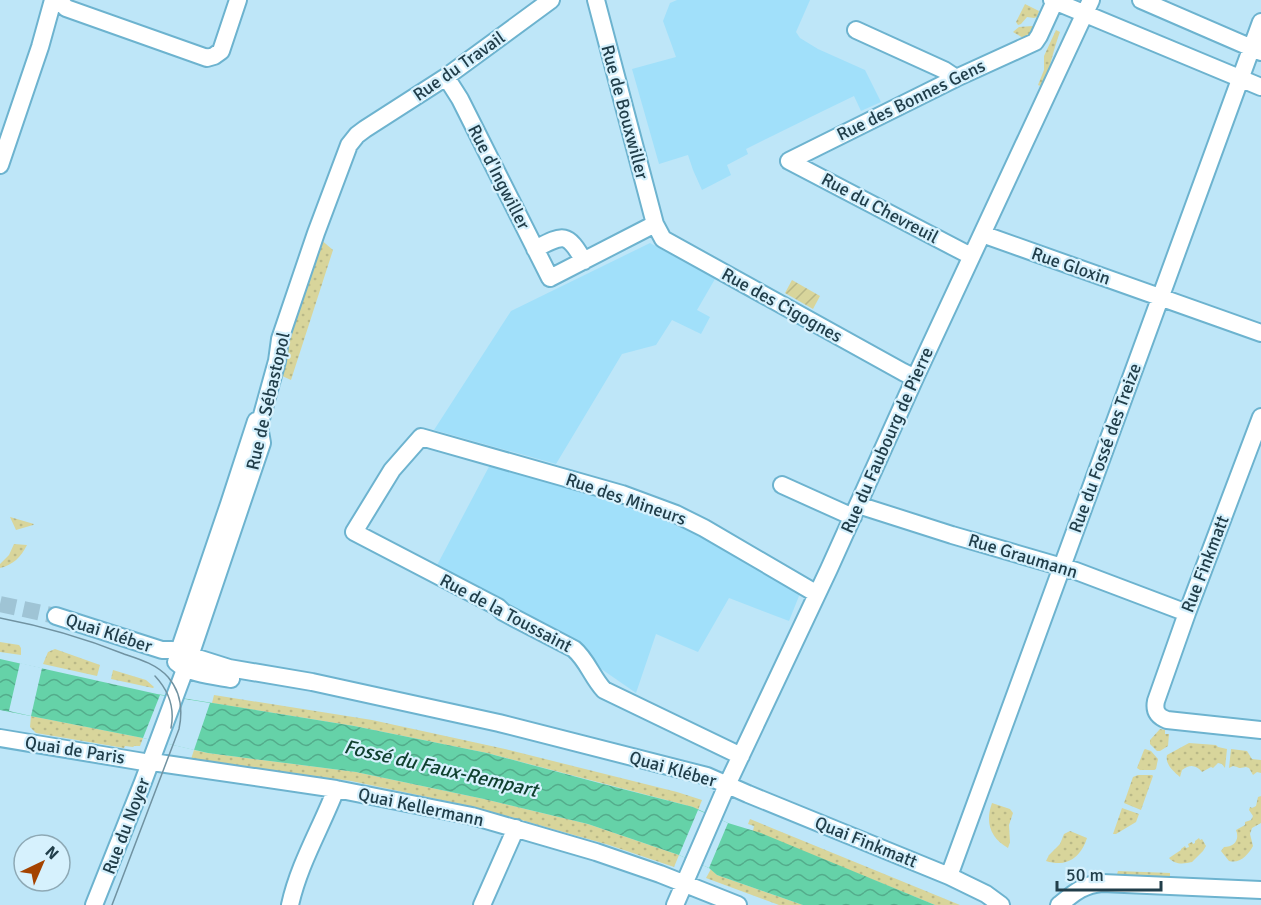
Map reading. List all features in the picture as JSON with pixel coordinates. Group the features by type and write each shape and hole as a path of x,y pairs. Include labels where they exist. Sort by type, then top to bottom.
{"street":[{"path":"0,165 57,6 207,58 218,53 223,44 238,0"},
{"name":"Rue du Travail","path":"365,129 446,77 551,0"},
{"name":"Rue de Bouxwiller","path":"596,0 655,224"},
{"path":"1055,0 1087,6 1261,87"},
{"name":"Rue des Bonnes Gens","path":"789,161 956,78 1035,42 1055,0"},
{"path":"1141,0 1256,50"},
{"name":"Rue du Faubourg de Pierre","path":"675,905 724,792 856,511 1087,6"},
{"name":"Rue du Fossé des Treize","path":"950,876 1240,79 1256,50 1261,21"},
{"path":"856,30 944,70 956,78"},
{"name":"Rue d'Ingwiller","path":"446,77 460,99 550,278 584,261"},
{"name":"Rue de Sébastopol","path":"156,746 179,658 262,443 260,426 277,361 280,339 349,145 365,129"},
{"name":"Rue du Chevreuil","path":"789,161 971,256"},
{"path":"536,249 562,237 574,244 584,261 655,224"},
{"name":"Rue des Cigognes","path":"655,224 663,239 915,378"},
{"name":"Rue Gloxin","path":"982,234 1261,333"},
{"name":"Rue Finkmatt","path":"1261,417 1187,613 1155,708 1161,718 1173,721 1261,729"},
{"name":"Rue de la Toussaint","path":"421,437 392,470 354,532 574,649 582,656 604,690 741,756"},
{"name":"Rue des Mineurs","path":"421,437 650,503 704,528 817,594"},
{"name":"Rue Graumann","path":"782,485 856,511 952,535 1062,567 1187,613"},
{"name":"Quai Kléber","path":"56,616 179,658 312,682 499,723 707,776 724,792"},
{"name":"Quai de Paris","path":"0,738 150,763"},
{"name":"Rue du Noyer","path":"94,905 156,746"},
{"name":"Quai Kellermann","path":"150,763 336,789 472,816 606,855 738,905"},
{"path":"290,905 293,889 336,789"},
{"name":"Quai Finkmatt","path":"724,792 950,876 986,894 1001,905"},
{"path":"482,905 516,828"},
{"path":"1059,905 1079,889 1090,884 1102,883 1261,890"}],"shaded area":[{"path":"677,0 810,0 796,32 800,38 818,49 865,70 881,102 861,111 854,96 823,111 746,149 748,154 727,165 731,175 702,190 688,155 659,164 632,69 676,57 663,21 670,3"},
{"path":"1025,4 1039,11 1037,17 1027,17 1018,25 1016,22"},
{"path":"1039,21 1036,31 1025,39 1013,32 1019,27 1033,26"},
{"path":"1056,30 1060,32 1043,87 1038,85 1044,70 1044,56"},
{"path":"320,239 333,250 291,380 280,375 277,365"},
{"path":"650,243 715,279 697,310 710,317 701,334 672,320 656,345 622,354 556,464 434,430 511,311"},
{"path":"792,280 820,296 813,309 785,293"},
{"path":"492,461 601,493 687,526 801,591 789,621 729,598 698,652 656,634 636,693 597,666 435,569"},
{"path":"10,517 34,524 16,530"},
{"path":"14,544 27,545 16,560 0,568 0,564 9,555"},
{"path":"0,642 19,645 21,655 0,652"},
{"path":"55,649 100,665 97,676 43,664 48,652"},
{"path":"113,670 146,680 154,687 111,679"},
{"path":"214,695 372,720 505,749 702,800 698,810 487,753 354,726 212,703"},
{"path":"31,716 143,738 140,746 125,746 124,748 36,733 30,727"},
{"path":"1160,729 1165,730 1165,734 1169,734 1168,746 1157,751 1150,744 1150,740"},
{"path":"1189,743 1216,745 1227,749 1225,768 1218,763 1213,768 1202,772 1190,766 1182,770 1180,777 1168,764 1167,755"},
{"path":"1145,749 1151,751 1158,759 1154,770 1137,768"},
{"path":"1231,749 1247,751 1252,759 1261,760 1261,773 1257,772 1253,775 1246,767 1229,768"},
{"path":"194,750 356,772 484,799 588,824 679,855 674,867 609,845 475,807 351,781 191,759"},
{"path":"1153,776 1141,810 1124,803 1133,777"},
{"path":"1261,796 1261,823 1252,828 1250,834 1253,846 1243,858 1233,862 1229,861 1221,851 1235,842 1236,830 1251,820 1253,816 1249,810 1250,807 1256,806 1258,797"},
{"path":"992,803 1010,809 1013,813 1009,825 1008,848 997,839 991,829 989,817"},
{"path":"1122,808 1139,814 1136,822 1113,834"},
{"path":"750,819 960,905 935,905 753,831 754,826 748,824"},
{"path":"1070,831 1087,838 1081,851 1067,862 1046,861 1060,844 1064,834"},
{"path":"1199,838 1206,846 1192,862 1177,863 1169,858 1185,846 1189,847 1188,844 1195,843"},
{"path":"711,869 717,875 803,905 779,905 706,878"},
{"path":"1118,871 1170,873 1170,880 1116,877"}],"water":[{"name":"Fossé du Faux-Rempart","path":"0,659 157,694 354,726 487,753 693,807 935,905 803,905 717,875 709,868 679,855 588,824 356,772 208,753 0,710"}],"pier":[{"path":"20,663 42,668 31,716 9,711"},
{"path":"160,695 210,703 194,750 143,738"},
{"path":"698,810 728,823 709,868 679,855"}],"tunnel":[{"path":"0,604 56,616"}],"tram line":[{"path":"0,618 78,638 147,662 168,677 176,689 181,708 179,729 112,905"},
{"path":"155,676 170,700 171,728"}]}
